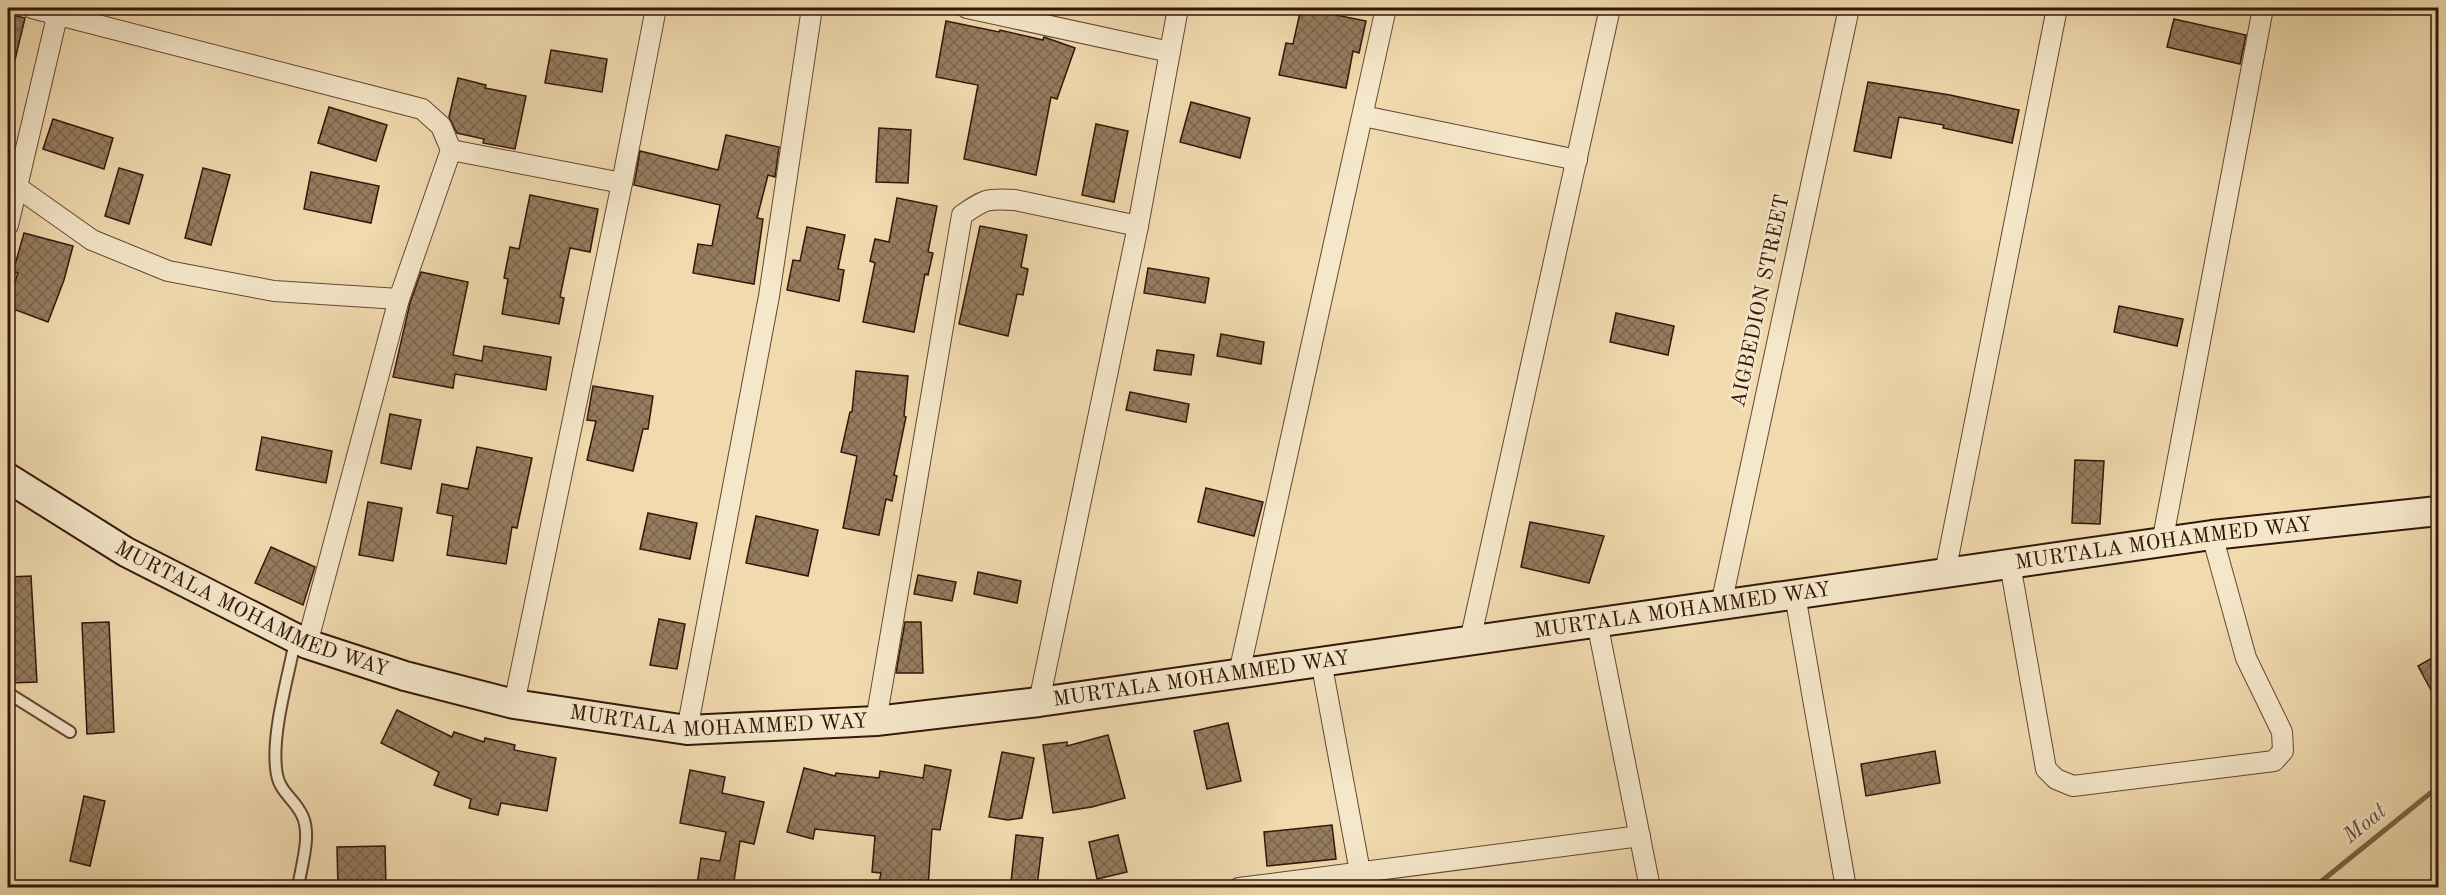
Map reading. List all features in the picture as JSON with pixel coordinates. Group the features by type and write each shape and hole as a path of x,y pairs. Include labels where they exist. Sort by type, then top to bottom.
{"street":[{"path":"32,8 58,11 422,109 441,126 451,150 399,299 301,641"},
{"path":"514,704 656,8"},
{"path":"687,730 769,296 812,8"},
{"path":"967,8 1170,52"},
{"path":"1039,702 1138,226 1178,8"},
{"path":"1239,673 1386,8"},
{"path":"1470,640 1610,8"},
{"name":"AIGBEDION STREET","path":"1721,605 1849,8"},
{"path":"1946,573 2058,8"},
{"path":"2162,543 2263,8"},
{"path":"8,225 58,11"},
{"path":"1363,116 1577,160"},
{"path":"451,150 622,183"},
{"path":"17,187 92,240 168,271 274,291 399,299"},
{"path":"876,721 962,215 984,200 997,198 1138,226"},
{"name":"MURTALA MOHAMMED WAY","path":"8,478 126,552 301,641 405,676 514,704 687,730 876,721 1039,702 2212,535 2439,511"},
{"path":"2010,564 2046,769 2056,779 2073,786 2274,761 2283,751 2282,732 2246,658 2212,535"},
{"path":"1795,595 1846,888"},
{"path":"1597,622 1650,888"},
{"path":"1322,661 1362,880"},
{"path":"1239,888 1362,880 1640,836"}],"lane":[{"path":"298,888 306,835 305,823 278,782 276,742 301,641"},
{"path":"8,693 70,732"}],"building":[{"path":"1301,8 1366,21 1359,53 1353,51 1346,88 1279,75 1286,43 1293,44"},
{"path":"8,14 25,18 13,68 8,67"},
{"path":"2174,19 2246,35 2240,64 2167,47"},
{"path":"946,21 1043,40 1044,37 1075,48 1057,99 1051,97 1036,175 964,159 978,85 936,77"},
{"path":"551,50 607,59 602,92 545,83"},
{"path":"458,78 486,85 485,88 526,96 515,149 483,143 484,139 457,133 449,117"},
{"path":"1868,82 1950,95 2019,110 2012,143 1943,128 1944,125 1899,117 1891,158 1854,151"},
{"path":"1191,102 1250,118 1240,158 1180,142"},
{"path":"329,107 387,125 376,161 318,143"},
{"path":"53,119 113,138 104,169 43,149"},
{"path":"1096,124 1128,131 1114,202 1082,195"},
{"path":"879,128 911,130 908,183 876,182"},
{"path":"726,135 779,147 775,177 768,175 757,218 763,219 754,284 693,273 698,244 712,246 720,205 634,185 640,151 718,170"},
{"path":"119,168 143,175 129,224 105,216"},
{"path":"203,168 230,175 211,245 185,238"},
{"path":"311,172 379,186 371,223 304,209"},
{"path":"530,195 598,209 590,252 570,248 560,297 564,298 559,324 502,314 508,279 504,278 510,247 519,249"},
{"path":"897,198 937,206 928,252 933,253 928,275 925,274 914,332 863,322 875,263 870,261 875,239 889,242"},
{"path":"980,226 1027,235 1021,267 1028,269 1023,295 1017,294 1008,336 959,324"},
{"path":"807,227 845,235 838,269 844,270 839,301 787,290 793,260 800,261"},
{"path":"24,233 73,246 64,280 48,322 8,307 18,273 13,272"},
{"path":"1148,268 1209,278 1205,303 1144,293"},
{"path":"421,272 468,282 453,355 482,361 484,346 551,357 546,390 455,374 453,388 393,377 410,303"},
{"path":"2119,306 2183,319 2177,346 2114,332"},
{"path":"1616,313 1674,326 1668,355 1610,342"},
{"path":"1221,334 1264,342 1261,364 1217,356"},
{"path":"1157,350 1194,355 1191,375 1154,370"},
{"path":"856,371 908,376 904,416 906,417 894,475 897,476 892,501 886,499 879,535 843,528 857,456 841,452 850,412 852,412"},
{"path":"593,386 653,396 648,429 643,429 633,471 587,460 596,421 587,420"},
{"path":"1130,392 1189,404 1186,422 1126,410"},
{"path":"390,414 421,420 411,469 381,463"},
{"path":"262,437 332,451 326,483 256,470"},
{"path":"477,447 532,458 517,528 512,527 506,564 447,555 453,516 437,513 442,484 468,489"},
{"path":"2075,460 2104,461 2100,524 2072,523"},
{"path":"1206,488 1263,502 1254,536 1198,522"},
{"path":"368,502 402,508 393,561 359,555"},
{"path":"648,513 697,523 690,559 640,549"},
{"path":"756,516 818,530 808,576 746,563"},
{"path":"1530,522 1604,536 1589,583 1521,567"},
{"path":"271,547 315,567 303,605 255,583"},
{"path":"978,572 1021,581 1017,603 974,594"},
{"path":"918,575 956,582 952,601 914,594"},
{"path":"31,576 37,682 11,683 8,577"},
{"path":"659,619 685,624 677,669 650,665"},
{"path":"109,622 114,732 87,734 82,623"},
{"path":"905,622 921,622 923,673 896,673"},
{"path":"2439,654 2439,705 2418,666"},
{"path":"397,710 452,737 454,732 484,742 485,738 515,745 514,750 556,758 547,811 501,803 498,815 469,808 471,799 434,785 439,772 381,743"},
{"path":"1228,723 1241,781 1207,789 1194,731"},
{"path":"1108,735 1125,798 1092,807 1053,813 1043,745 1067,742 1067,746"},
{"path":"1935,751 1940,783 1866,796 1861,764"},
{"path":"1002,752 1034,758 1022,818 1008,820 989,817"},
{"path":"925,765 951,770 940,830 932,829 928,888 878,888 881,873 872,872 875,836 815,829 813,839 787,832 804,768 835,776 836,773 879,778 880,771 923,778"},
{"path":"690,770 725,777 722,793 764,802 754,844 740,841 733,888 697,884 701,858 720,861 726,832 680,823"},
{"path":"84,796 105,801 90,866 70,861"},
{"path":"1332,825 1336,859 1267,866 1264,832"},
{"path":"1016,835 1043,838 1037,886 1011,882"},
{"path":"1118,835 1127,872 1097,879 1089,842"},
{"path":"385,846 386,888 338,888 337,847"}],"waterway":[{"name":"Moat","path":"2313,888 2438,787"}]}
